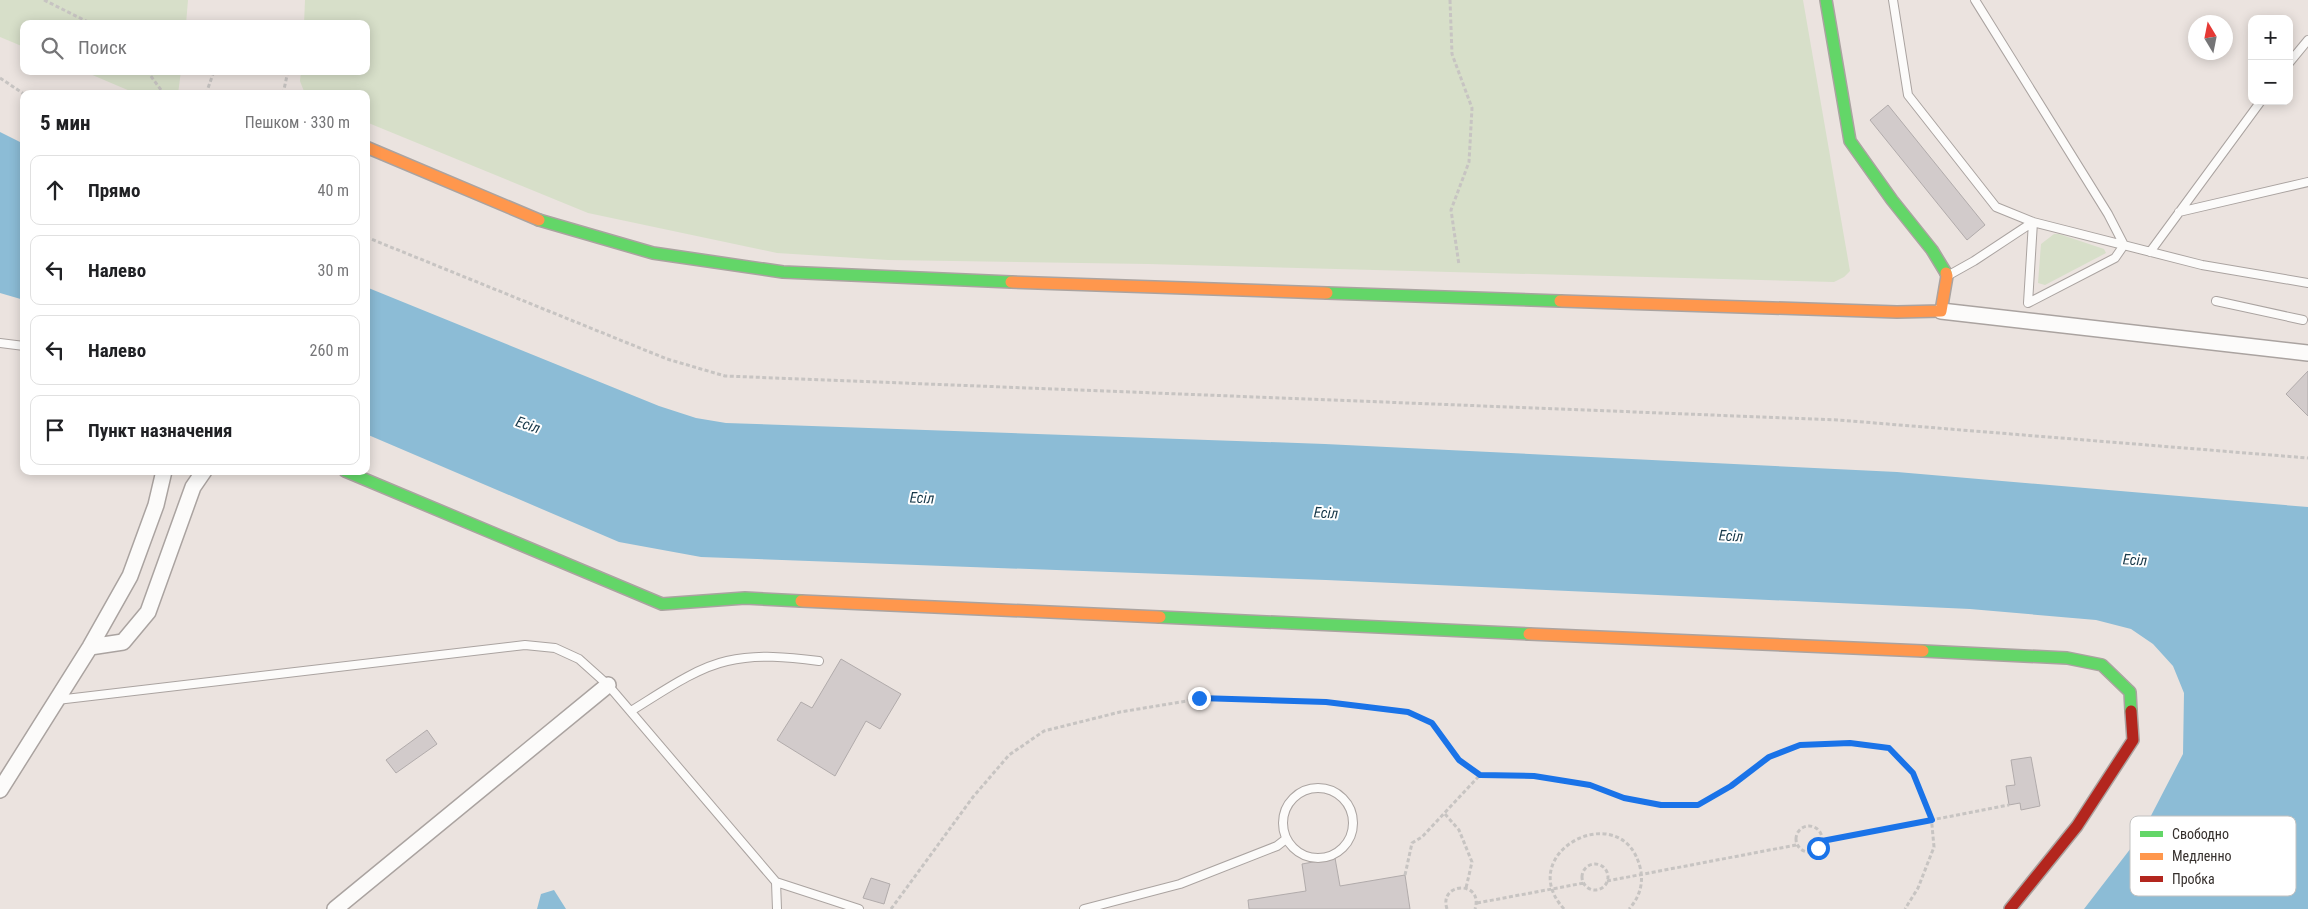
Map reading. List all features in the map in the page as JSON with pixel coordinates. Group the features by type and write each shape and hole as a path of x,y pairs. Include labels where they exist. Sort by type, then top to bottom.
{"street":[{"path":"1826,0 1850,141 1892,200 1932,250 1947,276 1941,311"},
{"path":"370,149 540,220 653,253 783,272 1038,283 1797,309 1941,311 2308,353"},
{"path":"0,790 90,647 130,576 156,505 163,475"},
{"path":"90,647 123,642 148,612 193,487 201,475"},
{"path":"355,475 662,604 745,598 2067,658 2102,665 2130,692 2133,740 2077,826 2010,909"},
{"path":"335,909 608,685"}],"lane":[{"path":"1893,0 1908,95 1996,207 2033,222 2202,265 2308,283"},
{"path":"1975,0 2108,214 2124,245"},
{"path":"2291,60 2308,40"},
{"path":"2150,252 2258,105"},
{"path":"2179,212 2308,182"},
{"path":"1947,276 1974,261 2033,222"},
{"path":"2033,222 2028,303 2116,258 2124,245"},
{"path":"2216,301 2303,320"},
{"path":"0,342 20,345"},
{"path":"56,700 525,645 555,648 579,659 608,685 776,882 858,909"},
{"path":"631,711 692,676 725,661 782,656 819,661"},
{"path":"1327,787 1344,798 1354,816 1352,836 1339,852 1320,859 1300,854 1286,839 1282,819 1289,800 1306,788 1327,787"},
{"path":"1084,909 1180,884 1277,846 1286,839"},
{"path":"776,882 777,909"}],"path":[{"path":"44,0 84,20"},
{"path":"1450,0 1452,54 1472,108 1469,162 1451,210 1459,265"},
{"path":"150,75 161,90"},
{"path":"207,90 213,75"},
{"path":"284,90 287,75"},
{"path":"0,78 20,91"},
{"path":"370,239 667,359 725,376 1838,420 2308,458"},
{"path":"891,909 973,797 1009,755 1044,731 1120,712 1199,698 1326,702 1408,712 1432,723 1459,760 1480,775 1534,776 1590,785 1624,798 1661,805 1698,805 1731,786 1769,757 1800,745 1850,743 1889,748 1913,773 1932,820 1934,847 1918,888 1905,909"},
{"path":"1405,875 1412,843 1422,837 1445,814 1480,775"},
{"path":"1822,841 2009,804"},
{"path":"1445,814 1459,830 1472,862 1466,888"},
{"path":"1806,825 1814,826 1821,832 1822,841 1818,848 1811,852 1802,851 1796,845 1795,837 1798,829 1806,825"},
{"path":"1564,909 1552,889 1551,874 1555,860 1563,847 1575,838 1589,834 1604,833 1624,843 1638,860 1642,874 1640,890 1629,909"},
{"path":"1607,881 1796,845"},
{"path":"1596,864 1604,867 1608,875 1607,881 1600,890 1590,890 1584,883 1582,875 1587,867 1596,864"},
{"path":"1477,903 1584,883"},
{"path":"1447,909 1448,894 1456,888 1466,888 1474,894 1477,903 1475,909"}],"green space":[{"path":"0,0 188,0 186,20 20,20 20,45 0,37"},
{"path":"305,0 1803,0 1850,271 1844,277 1834,282 1148,264 888,260 777,253 588,213 370,124 370,90 303,90 300,81 301,75 370,75 370,20 304,20"},
{"path":"92,75 180,75 179,90 128,90"},
{"path":"2054,234 2104,249 2106,253 2045,285 2038,283 2041,244"}],"water":[{"path":"0,132 20,142 20,299 0,293"},
{"name":"Есіл","path":"370,289 659,406 696,418 726,423 1325,444 1897,472 2308,507 2308,909 2084,909 2130,849 2130,896 2296,896 2296,816 2151,816 2183,754 2184,693 2173,666 2153,644 2131,629 2096,620 1970,609 1326,580 701,557 619,542 370,436"},
{"path":"554,890 566,909 537,909 541,894"}],"building":[{"path":"1888,105 1985,225 1967,240 1870,120"},
{"path":"2308,371 2308,416 2286,394"},
{"path":"841,659 901,694 880,729 866,721 835,776 777,740 801,702 812,708"},
{"path":"427,730 437,744 396,773 386,760"},
{"path":"2031,757 2040,806 2021,810 2020,803 2009,805 2006,786 2015,785 2011,760"},
{"path":"1335,858 1340,886 1405,875 1410,909 1249,909 1248,900 1306,891 1302,864"},
{"path":"871,878 890,884 884,904 863,898"}],"traffic: fast":[{"path":"1826,0 1850,141 1892,200 1932,250 1946,273"},
{"path":"539,220 653,253 783,272 1011,282"},
{"path":"1327,293 1560,301"},
{"path":"355,475 662,604 745,598 801,601"},
{"path":"1160,617 1529,634"},
{"path":"1923,651 2067,658 2102,665 2130,692 2131,711"}],"traffic: slow":[{"path":"370,149 539,220"},
{"path":"1560,301 1897,312 1941,311 1946,273"},
{"path":"1011,282 1327,293"},
{"path":"801,601 1160,617"},
{"path":"1529,634 1923,651"}],"traffic: jam":[{"path":"2010,909 2077,826 2133,740 2131,711"}],"route":[{"path":"1199,698 1326,702 1408,712 1432,723 1459,760 1480,775 1534,776 1590,785 1624,798 1661,805 1698,805 1731,786 1769,757 1800,745 1850,743 1889,748 1913,773 1932,820 1822,841 1818,848"}]}
